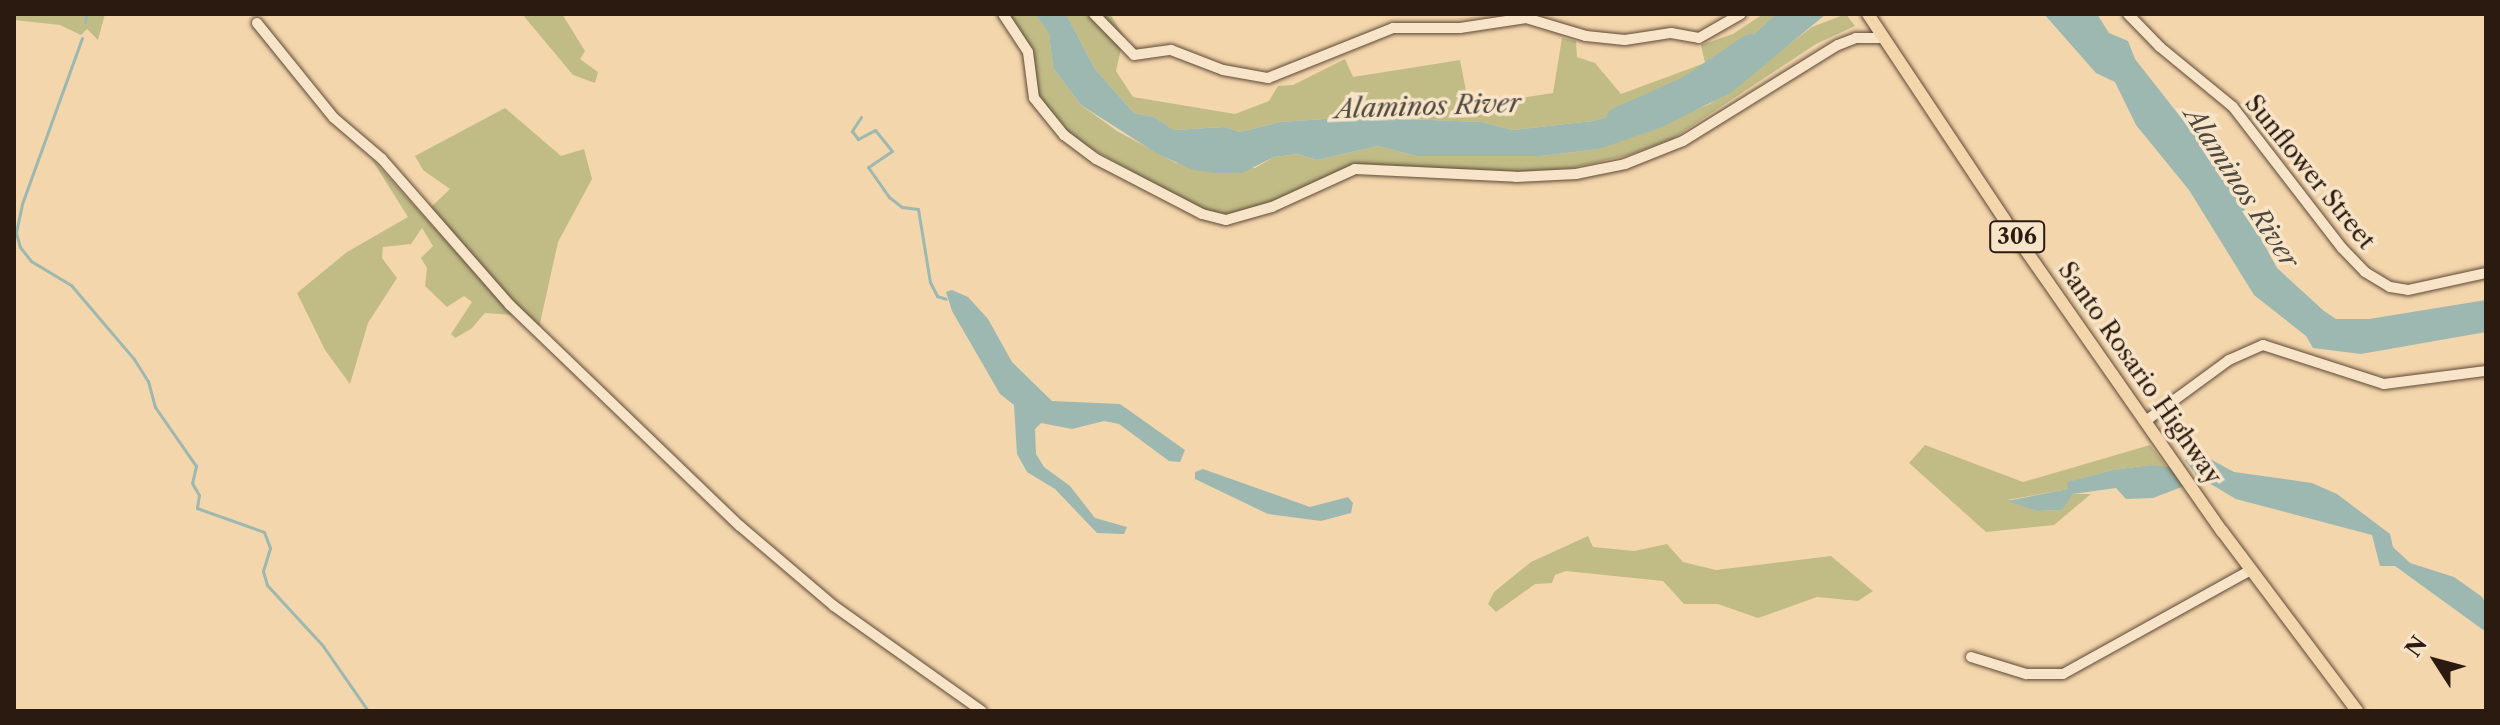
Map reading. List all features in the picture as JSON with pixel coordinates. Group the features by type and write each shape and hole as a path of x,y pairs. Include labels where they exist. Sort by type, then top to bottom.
{"main road":[{"name":"Santo Rosario Highway","path":"1868,14 2251,570 2357,711"}],"street":[{"path":"1003,14 1028,52 1034,98 1064,135 1096,159 1202,214 1226,220 1272,207 1355,169 1516,177 1576,174 1625,164 1683,141 1838,45 1856,38 1883,38"},
{"path":"1094,14 1134,55 1171,50 1223,70 1268,78 1393,28 1460,28 1526,18 1586,36 1625,40 1671,33 1699,38 1741,14"},
{"name":"Sunflower Street","path":"2128,14 2160,47 2233,107 2365,272 2390,287 2408,290 2486,273"},
{"path":"257,23 334,118 382,159 510,305 740,526 834,606 982,711"},
{"path":"2147,420 2229,360 2263,345 2384,384 2486,371"},
{"path":"1971,657 2026,674 2063,674 2251,570"}],"shaded area":[{"path":"14,14 105,14 98,40 87,29 81,35 60,25 14,20"},
{"path":"522,14 562,14 585,51 580,59 598,72 595,83 573,75"},
{"path":"1006,14 1035,14 1049,32 1053,68 1081,105 1117,131 1176,163 1255,168 1274,157 1298,154 1317,160 1378,146 1417,156 1541,156 1599,149 1710,104 1812,27 1846,14 1855,26 1816,44 1672,139 1629,155 1572,168 1519,172 1371,166 1237,215 1213,216 1072,138 1038,99 1034,63"},
{"path":"1066,14 1110,14 1124,36 1116,71 1133,97 1235,114 1269,101 1278,86 1293,85 1345,59 1353,77 1460,60 1469,106 1553,93 1562,38 1576,41 1577,57 1595,63 1621,94 1705,63 1701,45 1733,34 1763,14 1776,14 1707,77 1649,105 1593,121 1513,130 1481,122 1353,117 1280,122 1240,132 1224,127 1174,130 1154,117 1134,113 1095,69"},
{"path":"505,108 561,156 584,149 592,179 558,242 539,328 428,210 450,189 423,170 415,156"},
{"path":"371,158 513,315 485,313 471,329 455,338 451,334 472,302 464,296 447,307 425,286 427,268 421,258 433,246 422,228 411,244 383,247 382,258 397,278 368,323 350,384 325,350 297,293 347,252 408,217"},
{"path":"1925,445 2023,482 2150,445 2168,469 2150,465 2113,470 2068,482 2068,489 2008,500 2037,511 2061,510 2073,494 2091,494 2054,525 1986,532 1909,463"},
{"path":"1588,536 1593,547 1634,551 1667,544 1683,562 1716,570 1831,556 1873,591 1858,601 1817,597 1758,618 1718,604 1684,604 1663,581 1566,571 1555,575 1552,583 1535,584 1496,612 1488,604 1494,592 1531,562"}],"water":[{"path":"1035,14 1066,14 1095,69 1134,113 1154,117 1174,130 1224,127 1240,132 1280,122 1353,117 1481,122 1513,130 1593,121 1649,105 1707,77 1776,14 1826,14 1732,92 1662,127 1599,149 1541,156 1417,156 1378,146 1317,160 1298,154 1274,157 1242,173 1215,173 1193,170 1156,153 1081,105 1053,68 1049,33"},
{"path":"2044,14 2097,14 2109,33 2128,41 2135,59 2226,175 2277,268 2324,311 2336,319 2369,319 2486,300 2486,332 2361,354 2313,348 2306,336 2254,295 2189,190 2136,125 2115,82 2096,73"},
{"path":"952,290 968,297 988,319 1012,362 1052,401 1120,404 1185,450 1180,462 1169,461 1119,424 1104,421 1072,429 1041,423 1035,429 1036,454 1044,467 1070,486 1095,518 1127,527 1124,534 1097,533 1055,489 1027,472 1017,454 1014,405 1000,394 952,311 946,292"},
{"path":"2201,454 2234,472 2312,483 2337,494 2390,534 2393,547 2410,563 2454,577 2481,596 2486,602 2486,632 2395,566 2380,566 2372,535 2236,499 2197,476 2185,460"},
{"path":"2150,465 2175,468 2187,485 2153,498 2126,499 2116,488 2073,494 2062,510 2037,511 2007,501 2068,489 2067,482 2113,470"},
{"path":"1203,469 1310,507 1348,497 1353,503 1351,513 1321,521 1268,514 1195,479 1195,472"}],"waterway":[{"path":"85,22 87,14"},
{"path":"82,38 22,204 16,233 20,247 31,261 71,285 134,359 148,381 155,407 196,466 192,483 199,495 197,508 264,532 270,548 263,571 267,585 323,646 368,711"},
{"name":"Alaminos River","path":"1616,117 1686,86 1750,43"},
{"path":"861,117 852,131 858,139 875,130 892,151 868,167 889,197 902,207 918,209 930,282 937,296 946,299"}]}
